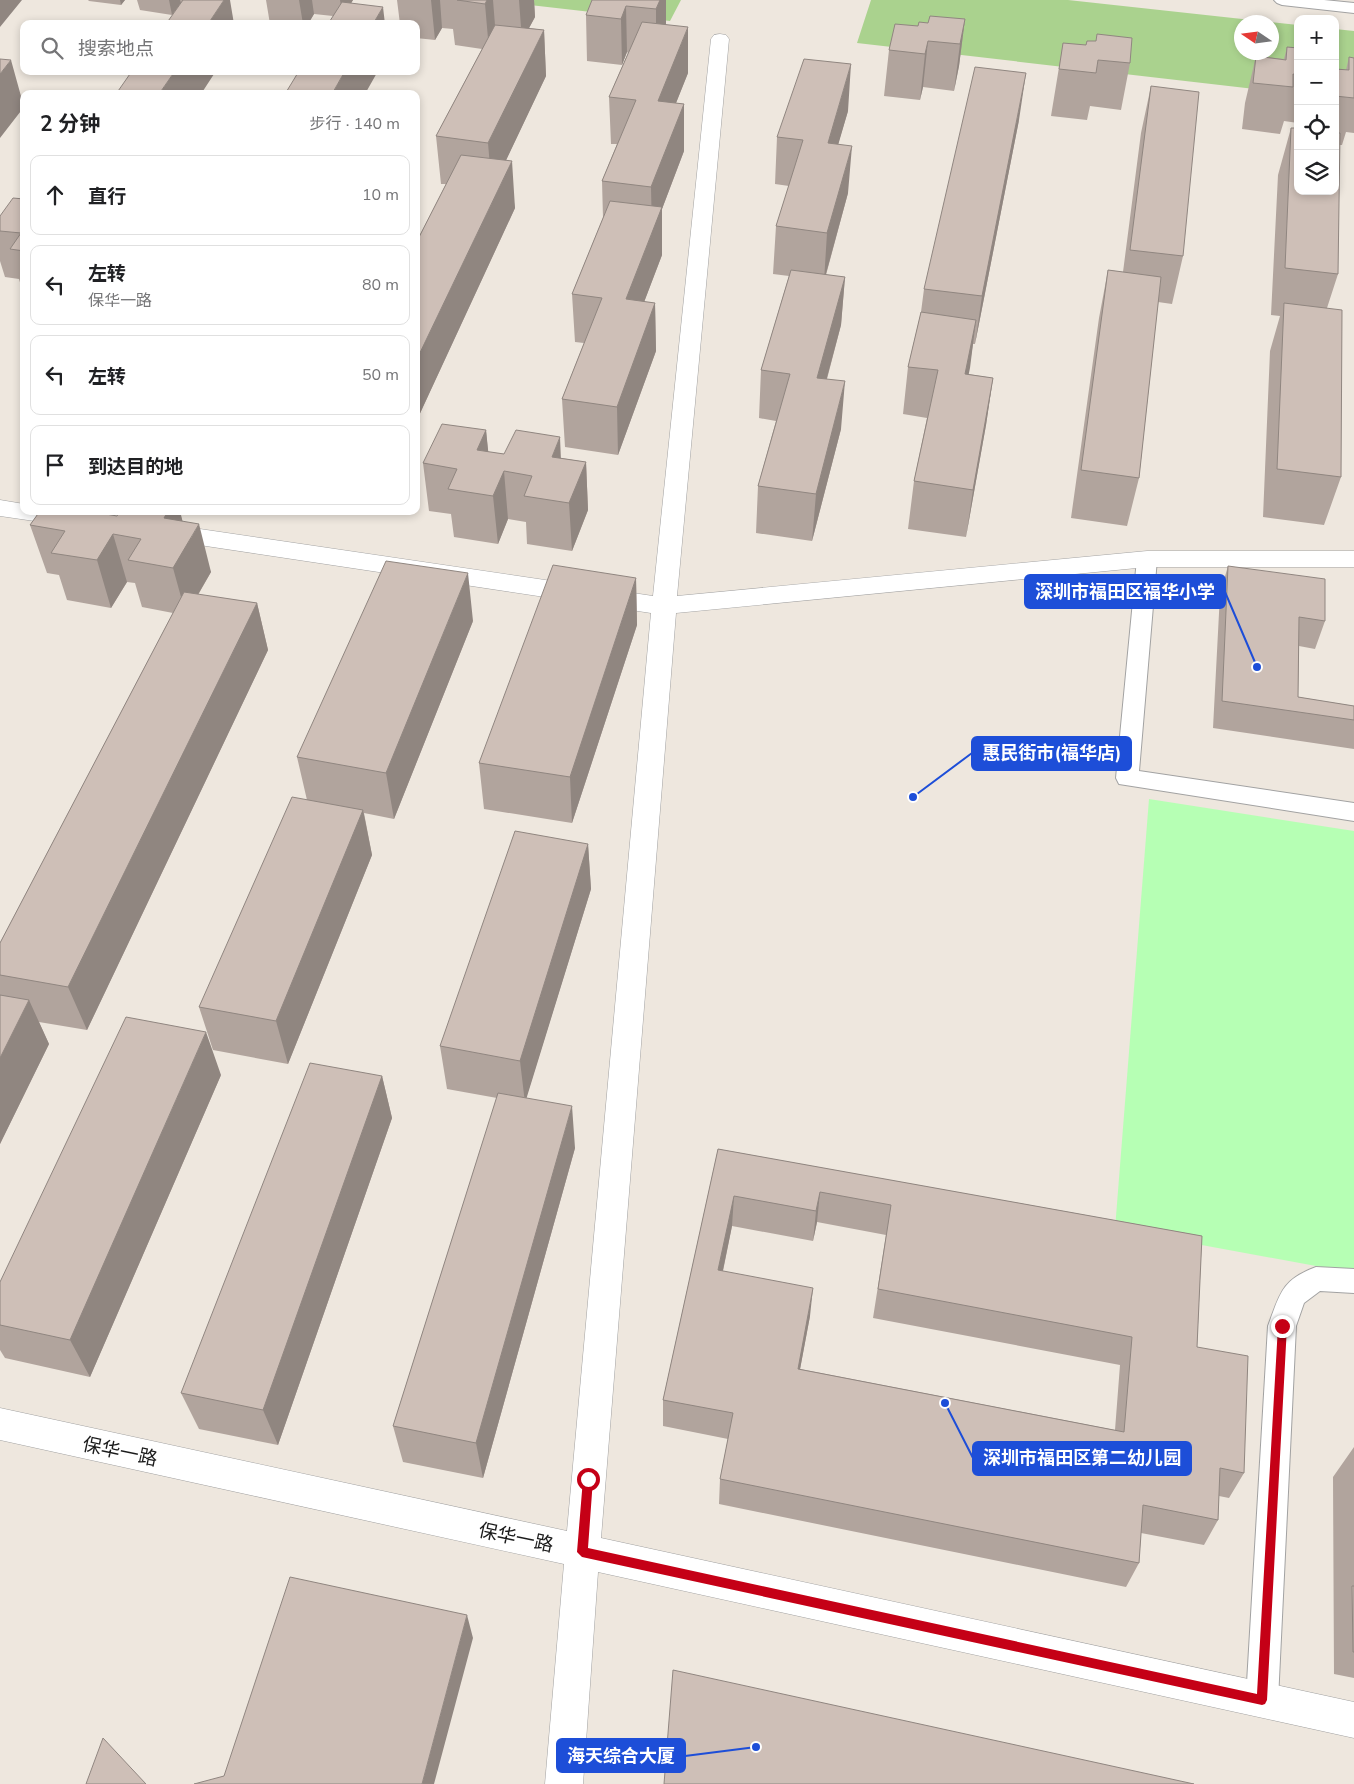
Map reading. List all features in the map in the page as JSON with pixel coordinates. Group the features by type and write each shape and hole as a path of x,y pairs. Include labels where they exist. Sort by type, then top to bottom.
{"street":[{"path":"564,1784 582,1552 664,606 720,39"},
{"path":"0,508 20,511"},
{"path":"49,515 98,522"},
{"path":"146,529 664,606 1147,559 1354,560"},
{"name":"保华一路","path":"0,1424 1354,1720"}],"lane":[{"path":"1282,0 1354,8"},
{"path":"1147,559 1127,778 1354,812"},
{"path":"1262,1700 1282,1326 1293,1295 1316,1279 1354,1281"}],"green space":[{"path":"485,0 681,0 670,21"},
{"path":"871,0 1068,0 1234,18 1234,60 1279,60 1279,23 1294,25 1294,94 857,43"},
{"path":"1339,29 1354,31 1354,101 1339,99"},
{"path":"1149,799 1354,831 1354,1273 1115,1229"}],"building":[{"path":"183,0 224,0 211,20 169,20"},
{"path":"457,0 487,0 485,4"},
{"path":"592,0 660,0 656,9 626,6 621,19 586,15"},
{"path":"342,2 383,7 375,20 331,20"},
{"path":"930,16 965,19 960,44 928,41 925,54 889,50 895,24 918,26 919,22 928,23"},
{"path":"642,22 688,27 658,101 684,104 651,187 602,181 636,100 609,97"},
{"path":"495,25 544,30 488,143 436,136"},
{"path":"1097,34 1132,38 1130,63 1098,60 1096,73 1059,69 1063,43 1086,45 1087,41 1096,41"},
{"path":"1287,47 1294,48 1293,87 1253,83 1256,60 1286,60"},
{"path":"1349,57 1354,58 1354,98 1339,96 1339,69 1349,70"},
{"path":"0,59 11,60 0,74"},
{"path":"804,59 851,64 828,143 852,146 827,233 776,226 803,140 777,137"},
{"path":"975,67 1026,73 982,296 924,289"},
{"path":"129,75 172,75 162,90 119,90"},
{"path":"297,75 343,75 334,90 287,90"},
{"path":"1151,86 1199,92 1183,256 1130,250"},
{"path":"1291,128 1294,128 1294,195 1339,195 1340,133 1338,274 1285,268"},
{"path":"461,155 512,161 420,353 420,235"},
{"path":"13,198 20,199 20,233 0,231 0,216"},
{"path":"610,201 662,207 626,299 655,303 617,407 562,399 602,298 572,294"},
{"path":"20,234 20,250 10,249"},
{"path":"791,270 845,277 817,378 845,381 816,494 758,486 790,374 761,370"},
{"path":"1108,270 1161,277 1139,478 1081,470"},
{"path":"1284,303 1342,310 1341,477 1277,469"},
{"path":"921,312 976,320 965,374 993,378 973,490 914,481 938,370 908,367"},
{"path":"442,424 486,430 477,450 504,454 516,430 560,437 552,457 586,462 569,503 524,496 532,476 504,471 493,496 448,489 457,469 423,463"},
{"path":"37,515 166,515 164,518 199,524 173,568 128,560 141,539 113,534 97,560 51,553 65,531 30,525"},
{"path":"386,561 468,573 386,773 297,757"},
{"path":"553,565 636,578 570,777 479,763"},
{"path":"1228,566 1325,579 1325,621 1299,617 1298,697 1354,706 1354,720 1222,701"},
{"path":"184,592 257,603 68,987 0,975 0,943"},
{"path":"292,797 363,810 276,1021 199,1007"},
{"path":"515,831 588,844 520,1061 440,1046"},
{"path":"0,995 29,1000 0,1058"},
{"path":"126,1017 206,1032 70,1340 0,1325 0,1282"},
{"path":"310,1063 382,1076 263,1410 181,1393"},
{"path":"498,1093 572,1106 476,1443 393,1426"},
{"path":"718,1149 1202,1236 1197,1347 1248,1356 1244,1473 1220,1468 1218,1520 1143,1505 1139,1563 720,1479 733,1413 663,1400","holes":["820,1192 891,1205 878,1289 1132,1337 1124,1432 798,1369 813,1288 718,1270 734,1196 816,1211"]},
{"path":"290,1577 467,1615 422,1784 194,1784 224,1776"},
{"path":"1352,1586 1354,1586 1354,1652 1353,1652"},
{"path":"673,1670 1194,1784 664,1784"},
{"path":"103,1738 146,1784 86,1784"}],"place":[{"name":"深圳市福田区福华小学","path":"1257,667"},
{"name":"惠民街市(福华店)","path":"913,797"},
{"name":"深圳市福田区第二幼儿园","path":"945,1403"},
{"name":"海天综合大厦","path":"756,1747"}],"route":[{"path":"588,1479 582,1552 1262,1700 1282,1326"}]}
